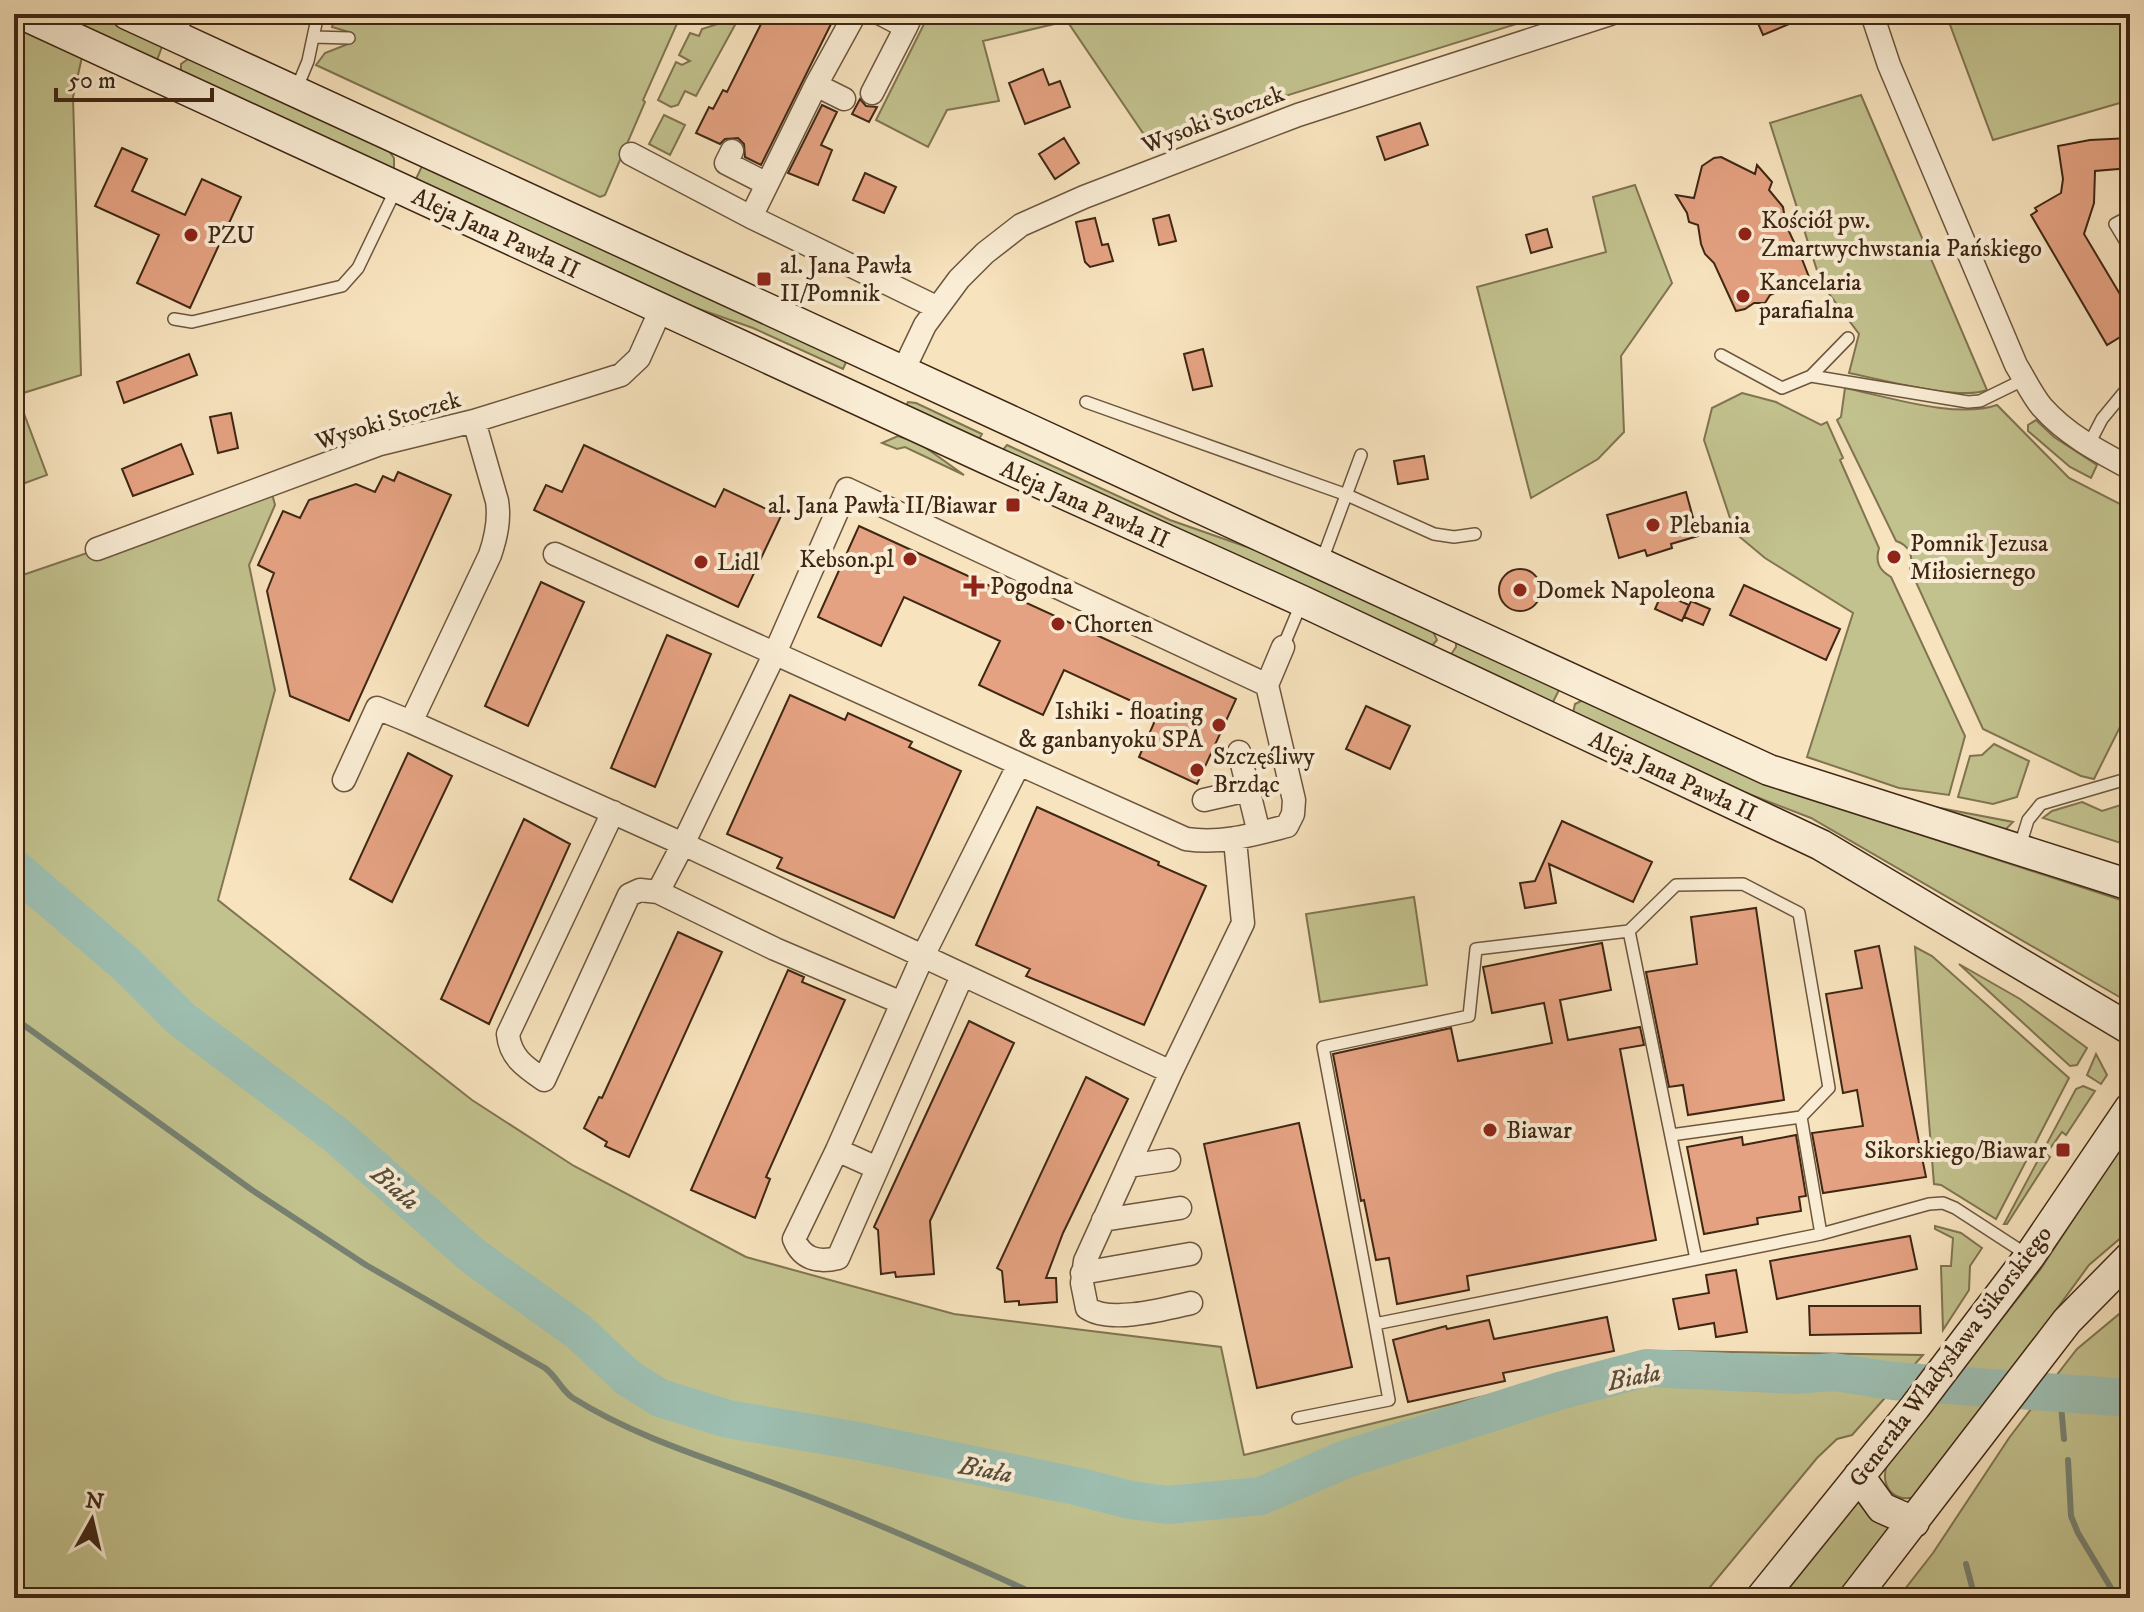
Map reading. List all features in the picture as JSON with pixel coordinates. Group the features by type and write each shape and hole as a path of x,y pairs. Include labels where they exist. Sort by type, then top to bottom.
{"main road":[{"name":"Aleja Jana Pawła II","path":"22,14 1302,601 1821,845 2130,1029"},
{"name":"Aleja Jana Pawła II","path":"127,14 183,26 295,91 1769,770 2130,885"},
{"path":"161,77 183,26"},
{"path":"397,187 415,146"},
{"path":"882,409 903,371"},
{"path":"987,459 1006,420"},
{"name":"Generała Władysława Sikorskiego","path":"1761,1598 1915,1407 2029,1257 2130,1108"},
{"path":"1854,1598 2067,1321 2130,1257"},
{"path":"1859,1476 1882,1508 1914,1522"}],"street":[{"path":"751,217 855,14"},
{"path":"872,93 909,20 881,14"},
{"name":"Wysoki Stoczek","path":"903,371 936,307 985,253 1021,225 1052,209 1298,115 1610,14"},
{"path":"1872,14 1889,65 2016,365 2041,406 2062,427 2088,446 2130,468"},
{"path":"816,85 844,99"},
{"path":"732,151 726,163 767,184"},
{"path":"631,154 751,217 936,307"},
{"name":"Wysoki Stoczek","path":"97,549 380,444 474,421 621,375 639,358 661,309"},
{"path":"411,722 490,555 496,536 497,501 474,421"},
{"path":"658,892 775,653 847,489 1267,685"},
{"path":"555,554 1186,839 1208,842 1235,840 1287,826 1293,814 1294,800 1267,685 1283,647"},
{"path":"344,780 377,708 683,844 1171,1072"},
{"path":"1239,752 1259,833"},
{"path":"962,976 838,1258 825,1261 810,1258 798,1249 794,1239 922,958 1019,764"},
{"path":"1204,800 1248,790"},
{"path":"613,812 508,1034 509,1050 526,1068 544,1080 629,895 640,890 658,892 775,949 902,1003"},
{"path":"1191,1303 1146,1313 1101,1315 1087,1308 1082,1273 1171,1072 1243,923 1235,840"},
{"path":"837,1150 877,1168"},
{"path":"1128,1166 1169,1160"},
{"path":"1103,1220 1180,1208"},
{"path":"1082,1273 1190,1254"}],"lane":[{"path":"295,91 308,61 318,14"},
{"path":"313,37 349,38"},
{"path":"174,319 192,322 342,286 358,268 397,187"},
{"path":"2130,216 2115,224 2130,249"},
{"path":"1721,355 1782,388 1811,376 1848,338"},
{"path":"1811,376 1968,402 1980,401 2025,379"},
{"path":"2088,446 2102,419 2130,385"},
{"path":"1086,402 1347,495 1434,534 1454,537 1475,534"},
{"path":"1321,563 1361,455"},
{"path":"1283,647 1302,601"},
{"path":"2019,850 2028,820 2041,804 2130,778"},
{"path":"1298,1418 1389,1400 1323,1047 1469,1016 1476,949 1629,931 1676,885 1743,884 1799,913 1829,1088 1801,1117 1671,1135"},
{"path":"1629,931 1696,1259"},
{"path":"1801,1117 1821,1234"},
{"path":"1375,1324 1821,1234 1929,1204 1943,1203 1955,1208 2029,1257"}],"green space":[{"path":"50,14 97,14 163,44 156,63"},
{"path":"336,14 679,14 680,17 605,195 600,197 316,65 325,53 348,44 349,32 332,27"},
{"path":"729,14 741,14 696,96 685,91 678,105 671,107 658,100 676,62 682,65 690,61 679,55 690,33 699,36 702,29 724,22"},
{"path":"929,14 1527,14 1529,20 1147,139 1067,21 983,41 999,101 947,110 928,147 876,120"},
{"path":"1946,14 2130,14 2130,100 1993,140"},
{"path":"14,26 82,57 73,97 81,375 17,395 47,475 14,487"},
{"path":"188,59 196,60 389,151 394,158 394,167 392,170 181,73 181,64"},
{"path":"1861,95 1987,390 1975,393 1940,391 1849,373 1859,334 1821,283 1770,123"},
{"path":"664,115 685,125 670,155 649,144"},
{"path":"423,164 847,360 843,369 753,328 645,290 414,183"},
{"path":"1635,185 1672,283 1621,356 1624,432 1598,459 1531,498 1477,287 1606,252 1593,197"},
{"path":"1845,388 1942,408 1981,409 1997,405 2069,478 2130,509 2130,714 2126,715 2094,779 2081,776 1983,729 1910,569 1909,552 1896,541 1837,420 1841,417"},
{"path":"1742,393 1776,402 1821,425 1827,422 1843,458 1840,460 1879,548 1879,565 1891,577 1965,736 1949,795 1899,788 1807,757 1853,613 1765,558 1735,533 1704,440 1712,408"},
{"path":"908,402 982,434 979,439 906,406"},
{"path":"2036,420 2054,437 2097,465 2091,478 2070,467 2028,431 2028,425"},
{"path":"898,436 919,443 964,475 905,447 897,449 882,443"},
{"path":"1007,445 1170,520 1270,555 1432,629 1437,640 1431,647 1003,450"},
{"path":"271,490 275,505 249,565 275,690 218,900 472,1100 574,1166 746,1257 954,1314 1221,1347 1244,1455 1668,1351 1923,1355 1852,1435 1837,1439 1817,1458 1701,1598 14,1598 14,578"},
{"path":"1456,641 1560,688 1551,706 1448,659 1456,647"},
{"path":"1585,699 1817,801 2130,903 2130,987 2123,999 1811,818 1713,780 1573,713 1575,704"},
{"path":"1994,744 2029,761 2017,797 1993,804 1958,797 1970,756 1982,755"},
{"path":"1893,799 2013,822 2003,832"},
{"path":"2082,802 2102,811 2130,802 2130,846 2043,818 2052,811"},
{"path":"1414,897 1427,985 1320,1002 1306,914"},
{"path":"1915,947 1932,956 2069,1078 1996,1219 1941,1185 1934,1184"},
{"path":"1959,964 2020,999 2087,1048 2077,1065 2070,1066"},
{"path":"2096,1054 2107,1075 2101,1084 2087,1075"},
{"path":"2083,1086 2095,1091 2066,1135 2062,1132 2046,1154 2050,1157 2007,1224 2004,1224 2076,1089"},
{"path":"2130,1133 2130,1230 2089,1265 1922,1493 1906,1498 1893,1494 1886,1482 1887,1465 2040,1270"},
{"path":"1935,1226 1961,1233 1982,1248 1970,1266 1969,1290 1943,1330 1941,1266 1951,1266 1953,1238 1935,1229"},
{"path":"2130,1305 2130,1598 1898,1598 1933,1553 2009,1438 2077,1349"},
{"path":"1862,1495 1897,1523 1837,1598 1779,1598"}],"building":[{"path":"766,14 836,14 761,165 745,157 744,144 738,138 725,139 720,144 696,133 709,107 713,109 723,90 727,92"},
{"path":"1754,14 1813,14 1763,35"},
{"path":"1043,69 1049,85 1060,81 1070,107 1025,124 1009,83"},
{"path":"860,99 866,106 877,107 869,122 852,114"},
{"path":"822,105 837,112 821,145 832,150 818,185 788,173"},
{"path":"1420,123 1428,145 1385,160 1377,137"},
{"path":"1064,138 1079,163 1055,179 1039,154"},
{"path":"2130,138 2130,168 2095,171 2094,203 2084,234 2130,311 2130,331 2107,345 2031,215 2037,211 2035,208 2061,193 2063,179 2058,146 2090,140"},
{"name":"PZU","path":"122,148 147,159 132,191 185,215 202,179 241,197 190,308 137,283 159,235 95,206"},
{"name":"Kościół pw. Zmartwychwstania Pańskiego","path":"1721,157 1755,174 1757,165 1772,182 1769,190 1783,207 1786,225 1802,254 1809,277 1787,287 1784,293 1779,291 1770,295 1765,303 1754,303 1736,311 1714,263 1705,254 1698,225 1689,222 1676,195 1694,198 1702,166"},
{"path":"865,173 896,187 884,213 853,200"},
{"path":"1169,215 1176,241 1159,245 1153,219"},
{"path":"1095,218 1102,245 1108,244 1113,261 1090,267 1085,262 1076,222"},
{"path":"1547,229 1552,247 1531,253 1526,235"},
{"path":"1203,349 1212,386 1193,390 1184,354"},
{"path":"189,354 197,375 124,403 117,382"},
{"path":"231,413 238,448 218,453 210,417"},
{"path":"181,444 193,474 133,496 122,469"},
{"name":"Lidl","path":"584,445 715,507 724,489 781,516 738,607 534,510 546,485 562,492"},
{"path":"1424,456 1428,479 1398,484 1394,461"},
{"path":"398,472 451,495 349,721 290,696 267,591 274,573 258,565 283,511 300,518 309,500 356,484 375,492 383,476 394,481"},
{"name":"Plebania","path":"1686,492 1698,536 1671,544 1672,548 1647,556 1645,550 1619,558 1607,515"},
{"path":"859,526 1236,699 1197,784 1139,757 1154,723 1151,710 1064,670 1043,715 979,685 1000,641 904,597 881,646 818,617"},
{"name":"Domek Napoleona","path":"1520,569 1535,575 1541,590 1535,605 1520,611 1505,605 1499,590 1505,575"},
{"path":"541,582 584,602 528,726 485,706"},
{"path":"1744,585 1840,629 1826,660 1730,615"},
{"path":"1662,593 1689,605 1682,621 1655,609"},
{"path":"1691,601 1710,609 1703,625 1684,617"},
{"path":"667,635 711,654 655,787 611,768"},
{"path":"790,695 845,720 848,713 912,742 909,747 961,771 894,918 777,868 782,858 727,834"},
{"path":"1366,706 1410,726 1390,769 1346,749"},
{"path":"408,753 452,776 392,902 350,879"},
{"path":"1037,807 1206,886 1144,1025 1026,976 1030,969 976,945"},
{"path":"524,819 570,844 489,1024 441,999"},
{"path":"1562,821 1652,862 1633,902 1549,864 1556,903 1525,908 1520,883 1535,881"},
{"path":"1756,908 1784,1100 1688,1115 1683,1085 1669,1087 1646,972 1697,964 1691,917"},
{"path":"678,932 722,952 629,1157 605,1146 607,1142 584,1128 599,1097 602,1098"},
{"name":"Biawar","path":"1602,943 1611,990 1560,1000 1568,1040 1640,1027 1644,1045 1620,1049 1656,1240 1467,1276 1469,1290 1397,1304 1389,1258 1376,1260 1364,1200 1361,1201 1333,1054 1451,1028 1458,1061 1552,1043 1544,1003 1492,1013 1483,967"},
{"path":"1879,946 1926,1177 1823,1193 1812,1133 1863,1126 1857,1090 1843,1093 1826,994 1862,988 1855,951"},
{"path":"788,970 804,977 802,982 845,1000 766,1177 770,1179 755,1218 691,1190"},
{"path":"969,1021 1014,1043 930,1221 934,1274 896,1277 895,1272 881,1274 878,1230 874,1227"},
{"path":"1086,1077 1128,1099 1063,1233 1046,1278 1056,1278 1057,1302 1019,1305 1019,1301 1005,1302 1002,1271 997,1268"},
{"path":"1299,1123 1352,1367 1257,1388 1204,1144"},
{"path":"1796,1135 1806,1196 1799,1197 1801,1211 1757,1218 1758,1224 1704,1234 1687,1147 1742,1137 1743,1145"},
{"path":"1910,1236 1917,1269 1777,1299 1770,1261"},
{"path":"1736,1270 1747,1332 1716,1337 1714,1323 1679,1329 1673,1299 1709,1293 1706,1275"},
{"path":"1809,1306 1920,1306 1921,1333 1810,1335"},
{"path":"1607,1317 1614,1351 1503,1373 1505,1381 1408,1402 1393,1340 1446,1326 1447,1329 1489,1320 1494,1339"}],"waterway":[{"name":"Biała","path":"14,868 127,965 181,1019 335,1134 473,1256 579,1332 628,1378 660,1398 728,1419 858,1441 1130,1500 1168,1505 1261,1496 1346,1459 1559,1391 1646,1368 1794,1375 1834,1372 1893,1381 2130,1398"},
{"path":"14,1018 252,1190 366,1265 545,1368 569,1395 599,1413 652,1438 856,1515 1044,1598"},
{"path":"2060,1393 2064,1439"},
{"path":"2068,1460 2071,1516 2117,1598"},
{"path":"1966,1564 1975,1598"}],"place":[{"name":"Kościół pw. Zmartwychwstania Pańskiego","path":"1745,234"},
{"name":"PZU","path":"191,235"},
{"name":"al. Jana Pawła II/Pomnik","path":"764,279"},
{"name":"Kancelaria parafialna","path":"1743,296"},
{"name":"al. Jana Pawła II/Biawar","path":"1013,505"},
{"name":"Plebania","path":"1653,525"},
{"name":"Pomnik Jezusa Miłosiernego","path":"1894,557"},
{"name":"Kebson.pl","path":"910,559"},
{"name":"Lidl","path":"701,562"},
{"name":"Pogodna","path":"974,586"},
{"name":"Domek Napoleona","path":"1520,590"},
{"name":"Chorten","path":"1058,624"},
{"name":"Ishiki - floating & ganbanyoku SPA","path":"1219,725"},
{"name":"Szczęśliwy Brzdąc","path":"1197,770"},
{"name":"Biawar","path":"1490,1130"},
{"name":"Sikorskiego/Biawar","path":"2063,1150"}]}
